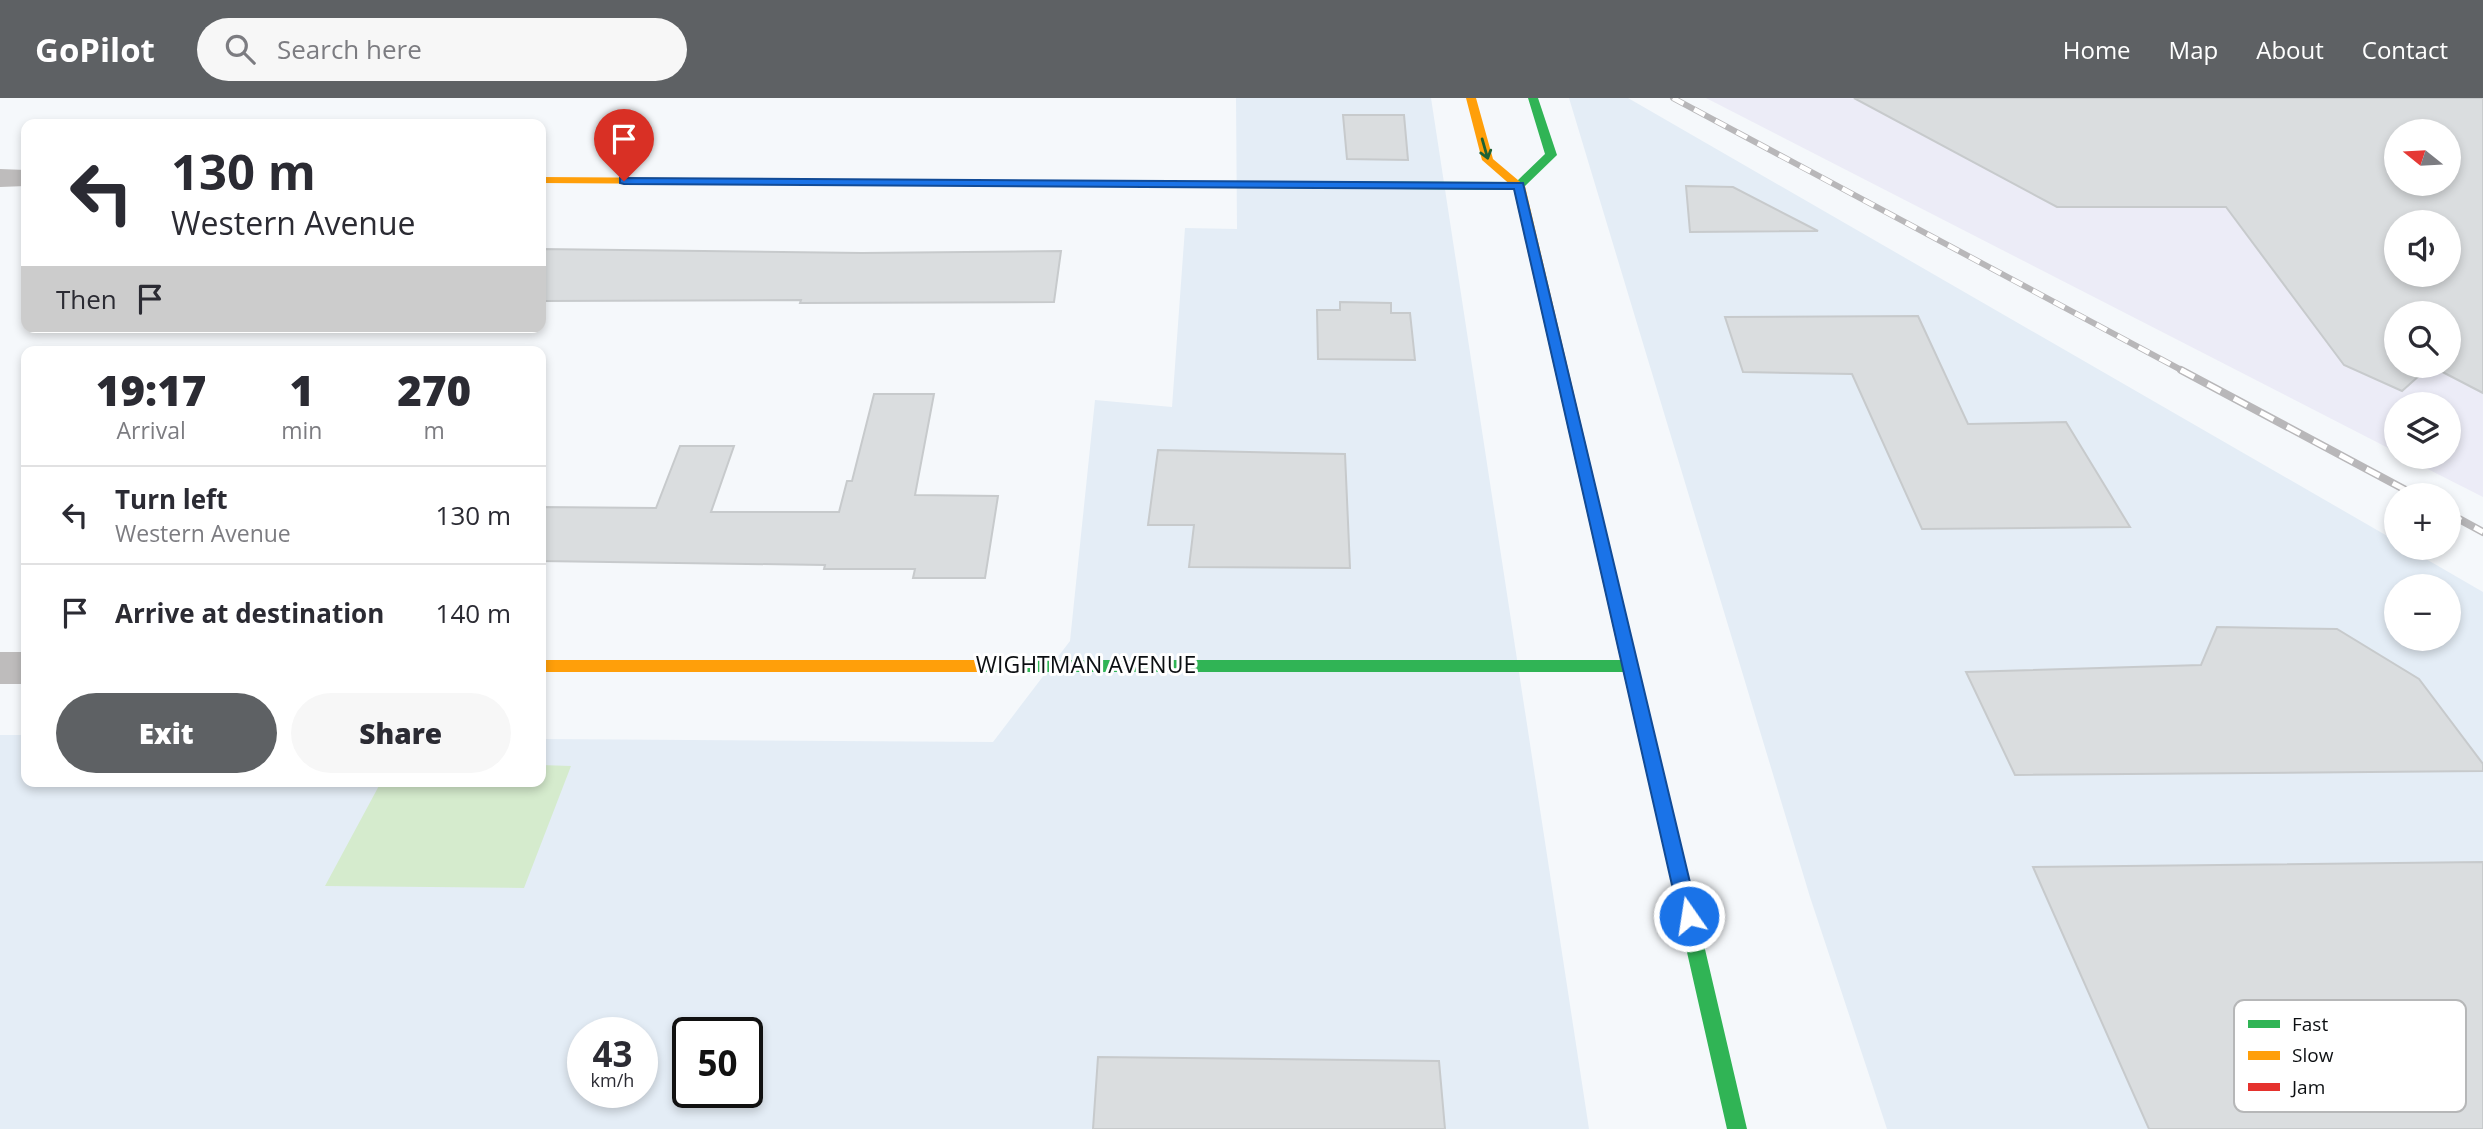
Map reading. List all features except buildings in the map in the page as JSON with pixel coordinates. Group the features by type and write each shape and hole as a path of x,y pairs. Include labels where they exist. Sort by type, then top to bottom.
{"street":[{"path":"1471,98 1488,160 1519,186 1737,1129"},
{"path":"546,180 1519,186 1551,155 1533,98"},
{"path":"0,178 21,178"},
{"name":"WIGHTMAN AVENUE","path":"546,666 1630,666"},
{"path":"0,668 21,668"}],"shaded area":[{"path":"1236,98 1431,98 1589,1129 0,1129 0,735 21,735 21,787 546,787 546,739 993,742 1070,641 1095,400 1172,407 1185,228 1237,229"},
{"path":"1569,98 1628,98 2384,534 2384,560 2428,560 2452,574 2384,574 2384,651 2461,651 2461,579 2483,592 2483,1129 1887,1129 1810,897"},
{"path":"1706,98 2483,98 2483,497 2461,486 2461,483 2455,483 2428,469 2461,469 2461,392 2384,392 2384,446"}],"green space":[{"path":"546,765 571,766 524,888 325,886 378,787 546,787"}],"railway":[{"path":"1673,98 2185,372"},
{"path":"2181,370 2393,483"},
{"path":"2461,520 2483,532"}],"traffic: fast":[{"path":"1519,186 1551,155 1533,98"},
{"path":"1131,184 1519,186"},
{"path":"979,666 1630,666"},
{"path":"1674,855 1737,1129"}],"traffic: slow":[{"path":"1471,98 1488,160 1519,186 1620,623"},
{"path":"546,180 1131,184"},
{"path":"546,666 979,666"}],"traffic: jam":[{"path":"1620,623 1674,855"}],"route":[{"path":"624,181 1519,186 1689,916"}]}
